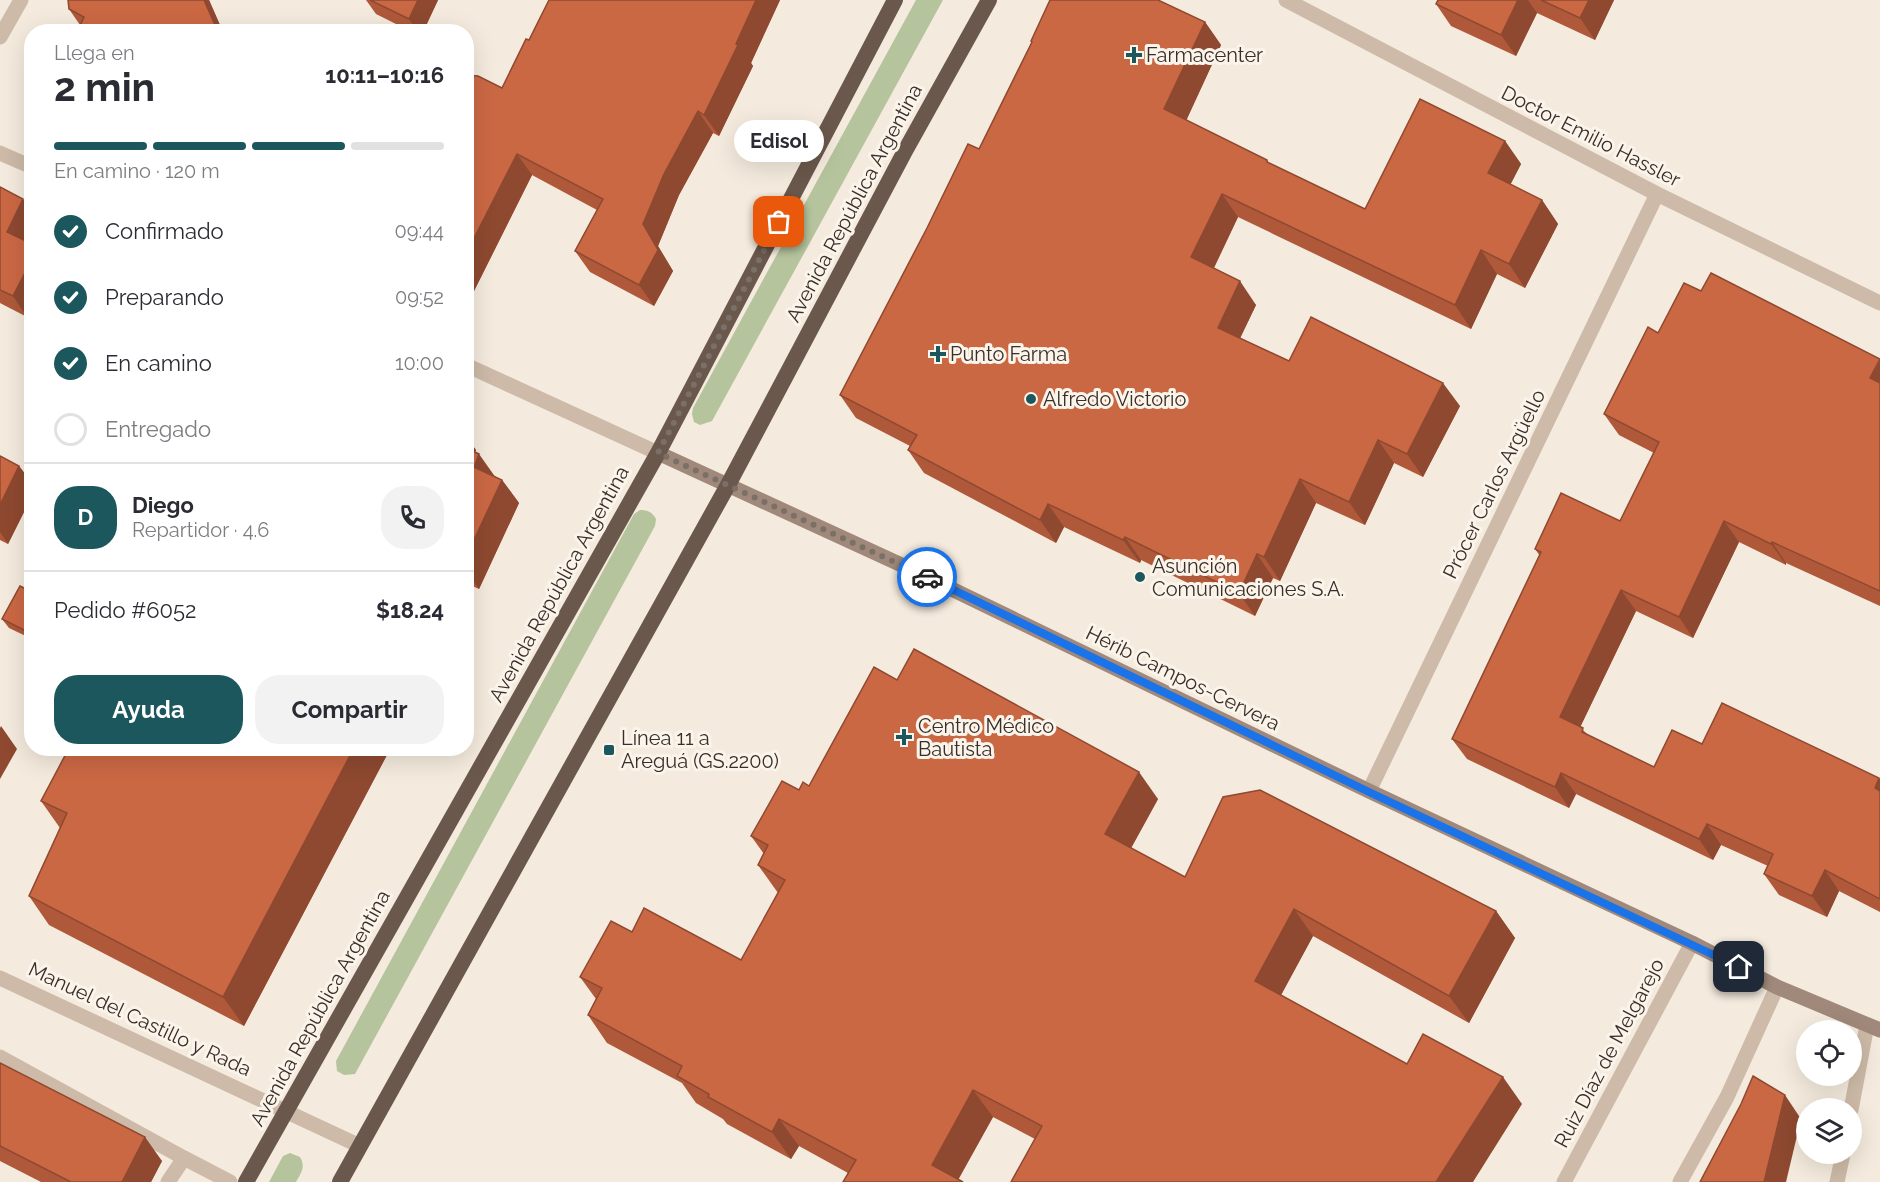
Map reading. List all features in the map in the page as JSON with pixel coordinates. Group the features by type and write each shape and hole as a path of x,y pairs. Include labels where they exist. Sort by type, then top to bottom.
{"highway":[{"name":"Avenida República Argentina","path":"246,1182 658,453 895,0"},
{"name":"Avenida República Argentina","path":"340,1182 728,484 904,151 989,0"}],"main road":[{"name":"Hérib Campos-Cervera","path":"658,453 927,578 1369,792 1692,943 1777,987 1873,1027"}],"street":[{"path":"0,37 21,0"},
{"name":"Doctor Emilio Hassler","path":"1286,0 1657,194 1880,303"},
{"path":"0,153 24,164"},
{"name":"Prócer Carlos Argüello","path":"1369,792 1657,194"},
{"name":"Hérib Campos-Cervera","path":"474,369 658,453"},
{"name":"Ruiz Díaz de Melgarejo","path":"1564,1182 1692,943"},
{"name":"Manuel del Castillo y Rada","path":"0,978 360,1146"},
{"path":"1680,1182 1727,1097 1777,987"},
{"path":"1854,1098 1873,1027"},
{"path":"0,1057 230,1182"},
{"path":"168,1182 184,1158"},
{"path":"1838,1182 1841,1164"}],"green space":[{"path":"916,0 943,0 712,421 700,425 694,422 693,408"},
{"path":"640,510 648,511 653,515 656,519 655,526 355,1074 344,1075 337,1071 336,1061 634,514"},
{"path":"290,1153 300,1157 303,1164 296,1182 269,1182 283,1156"}],"building":[{"path":"68,0 204,0 214,24 81,24 84,17 69,9"},
{"path":"370,0 418,0 409,19"},
{"path":"549,0 756,0 736,44 738,45 704,115 698,111 664,174 643,224 658,250 639,285 575,251 603,199 517,154 474,238 474,76 502,88 526,39 529,40"},
{"path":"1050,0 1158,0 1205,22 1164,109 1365,209 1420,99 1505,141 1488,173 1542,200 1509,264 1481,250 1455,305 1222,194 1191,257 1240,281 1218,328 1289,361 1311,317 1443,383 1407,454 1378,440 1349,502 1300,479 1264,557 1257,554 1239,593 1125,537 1123,540 1048,504 1040,520 908,450 917,435 840,395 968,144 979,149 1032,42"},
{"path":"1438,0 1518,0 1501,35 1436,4"},
{"path":"1541,0 1589,0 1580,18"},
{"path":"0,187 23,199 7,232 24,240 24,275 13,296 0,290"},
{"path":"1711,273 1880,359 1870,378 1880,383 1880,591 1724,521 1679,617 1621,590 1560,717 1583,728 1582,732 1654,767 1672,730 1702,744 1722,703 1879,778 1875,788 1880,791 1880,899 1825,870 1812,896 1764,874 1773,854 1707,824 1699,839 1561,773 1555,787 1452,739 1541,552 1535,549 1561,493 1620,521 1659,442 1604,414 1648,327 1658,333 1684,283 1701,291"},
{"path":"474,452 479,454 474,467"},
{"path":"0,456 19,466 0,505"},
{"path":"474,467 502,480 474,540"},
{"path":"20,586 24,588 24,630 2,619"},
{"path":"914,649 1139,772 1105,834 1185,877 1223,797 1260,790 1496,911 1449,996 1294,909 1255,981 1407,1064 1423,1034 1503,1077 1436,1182 1011,1182 1042,1126 973,1090 932,1165 963,1182 843,1182 856,1160 779,1119 772,1132 708,1097 709,1094 677,1076 682,1066 588,1015 602,988 580,977 611,921 632,932 644,908 741,960 785,880 758,865 768,845 751,836 782,781 799,790 803,782 809,786 874,667 897,680"},
{"path":"65,756 350,756 223,997 29,896 67,813 41,801"},
{"path":"0,1063 145,1137 122,1182 71,1182 0,1146"},
{"path":"1753,1076 1785,1095 1764,1182 1700,1182 1741,1104"}],"way so far":[{"path":"779,222 658,453 927,577"}],"place":[{"name":"Farmacenter","path":"1134,55"},
{"name":"Edisol","path":"779,222"},
{"name":"Punto Farma","path":"938,354"},
{"name":"Alfredo Victorio","path":"1031,399"},
{"name":"Asunción Comunicaciones S.A.","path":"1140,577"},
{"name":"Centro Médico Bautista","path":"904,737"},
{"name":"Línea 11 a Areguá (GS.2200)","path":"609,750"}],"route":[{"path":"927,577 1369,792 1739,967"}]}
